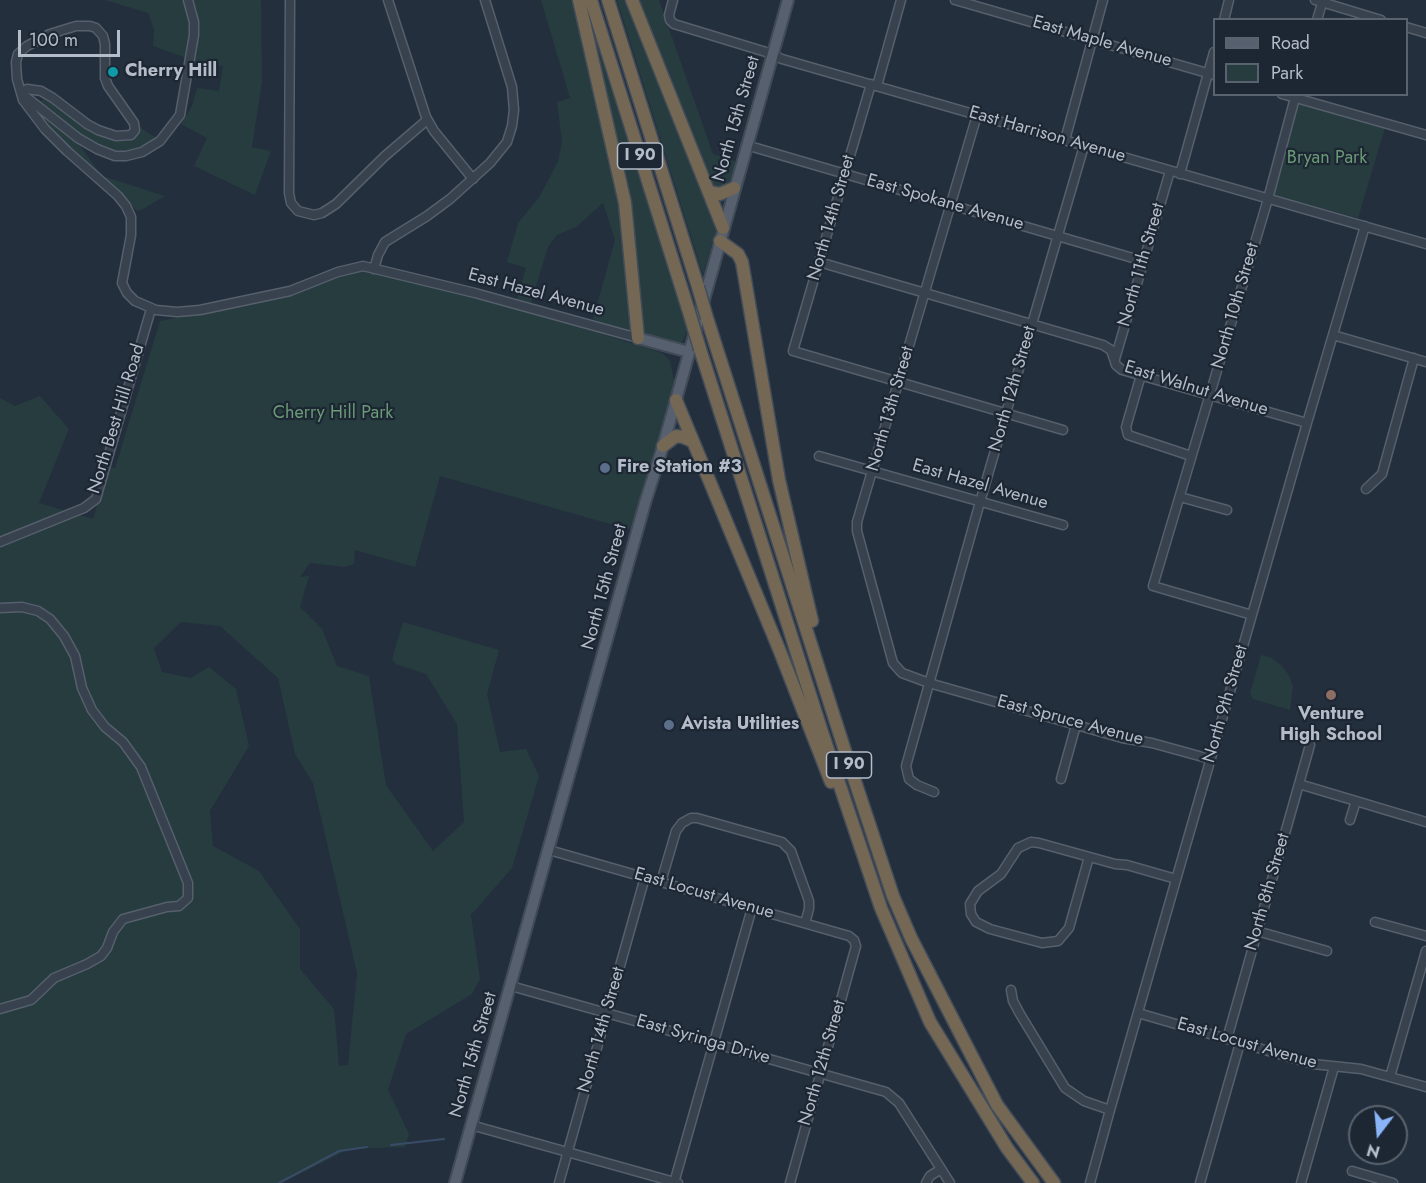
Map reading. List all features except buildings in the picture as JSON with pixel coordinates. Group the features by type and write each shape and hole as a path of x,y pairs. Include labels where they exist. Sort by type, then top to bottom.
{"highway":[{"path":"579,0 626,203 638,338"},
{"name":"I 90","path":"591,0 689,312 695,351 864,858 894,939 930,1022 1007,1148 1033,1183"},
{"name":"I 90","path":"608,0 867,821 910,938 997,1105 1054,1183"},
{"name":"I 90","path":"632,0 723,228"},
{"path":"709,192 720,194 734,188"},
{"path":"720,241 738,254 742,262 779,480 813,625 824,684"},
{"name":"I 90","path":"676,400 783,659 826,773 864,858"},
{"path":"663,446 676,436 692,441"}],"main road":[{"name":"North 15th Street","path":"455,1183 645,502 676,400 695,351 723,228 788,0"},
{"name":"East Hazel Avenue","path":"638,338 695,351"}],"street":[{"path":"21,93 78,138 97,150 110,155 126,156 145,151 160,141 180,115 194,35 194,22 188,0"},
{"path":"290,0 289,193 294,207 306,214 322,213 336,204 385,156 427,120"},
{"path":"388,0 427,120 473,179"},
{"path":"374,269 378,255 386,242 427,216 473,179 498,155 507,142 514,110 509,75 485,0"},
{"name":"East Harrison Avenue","path":"673,0 669,15 674,24 874,85 1426,244"},
{"name":"North 14th Street","path":"899,382 793,351 844,174 901,0"},
{"name":"East Maple Avenue","path":"955,0 1212,74"},
{"path":"1065,140 1103,0"},
{"path":"1224,18 1229,0"},
{"path":"1317,18 1320,1 1375,18"},
{"path":"21,93 27,89 47,94 87,124 109,134 128,136 135,130 134,123 108,86 104,69 106,57 103,36 96,28 90,26 76,26 50,34 27,46 18,54 15,70 21,93 23,100 45,129 126,206 131,217 131,235 122,283 135,301 151,309"},
{"path":"1408,27 1426,33"},
{"path":"1180,174 1212,74"},
{"path":"1296,96 1426,135"},
{"name":"North 10th Street","path":"1252,615 1153,586 1268,199 1296,96"},
{"name":"North 13th Street","path":"929,683 902,674 893,663 857,531 857,522 977,115"},
{"name":"East Spokane Avenue","path":"746,145 1143,261"},
{"name":"North 12th Street","path":"934,792 909,779 906,766 1084,146"},
{"name":"North 11th Street","path":"1115,359 1170,171"},
{"name":"North 9th Street","path":"1090,1183 1365,226"},
{"name":"East Walnut Avenue","path":"819,262 1103,345 1111,350 1118,368 1307,423"},
{"name":"East Hazel Avenue","path":"151,309 177,312 220,307 290,291 350,269 363,267 475,293 638,338"},
{"name":"North Best Hill Road","path":"0,542 74,512 96,499 151,309"},
{"path":"1333,335 1426,362"},
{"path":"1366,489 1382,474 1414,358"},
{"path":"1141,375 1126,433 1131,438 1191,456"},
{"path":"899,382 1063,430"},
{"name":"East Hazel Avenue","path":"819,456 1063,525"},
{"path":"1180,497 1227,510"},
{"path":"0,608 22,607 38,611 50,619 64,636 75,656 82,688 92,710 105,727 123,742 141,766 188,884 188,898 179,906 123,919 112,932 107,948 101,956 54,978 31,1000 0,1009"},
{"name":"East Spruce Avenue","path":"929,683 1076,725 1210,759"},
{"path":"1060,779 1076,725"},
{"name":"North 8th Street","path":"1227,1039 1310,745"},
{"path":"1299,784 1426,822"},
{"path":"1350,820 1356,801"},
{"path":"661,882 676,831 684,821 697,818 786,845 794,858 809,901 805,923"},
{"path":"1089,857 1069,928 1058,941 1042,944 990,929 976,922 971,914 970,904 974,896 1001,874 1018,848 1025,844 1039,843 1176,879"},
{"name":"East Locust Avenue","path":"549,850 849,936 855,942"},
{"name":"North 14th Street","path":"559,1183 645,877"},
{"path":"471,1125 675,1183 752,908"},
{"path":"1375,922 1426,936"},
{"path":"1257,932 1327,951"},
{"name":"North 12th Street","path":"789,1183 856,946 855,942"},
{"path":"1390,1077 1426,951"},
{"name":"East Syringa Drive","path":"511,986 883,1091 894,1097 941,1169"},
{"path":"1011,990 1013,1001 1020,1014 1065,1088 1084,1101 1110,1110"},
{"name":"East Locust Avenue","path":"1138,1013 1313,1064 1361,1069 1426,1087"},
{"path":"1200,1183 1240,1043"},
{"path":"1301,1183 1334,1067"},
{"path":"926,1183 934,1173 941,1169 950,1183"},
{"path":"1352,1171 1377,1181 1393,1183"}],"green space":[{"path":"105,0 261,0 262,82 252,147 271,151 255,195 194,166 207,138 181,124 192,106 197,88 219,91 223,66 200,63 153,46 154,30 148,13"},
{"path":"541,0 572,0 616,176 635,330 631,333 593,319 615,240 603,203 576,227 557,235 548,247 531,303 517,299 526,268 507,262 518,223 540,196 558,161 562,142 557,102 570,98"},
{"path":"617,0 627,0 717,227 703,275"},
{"path":"636,0 659,0 713,154 737,162 731,179 721,190 712,187"},
{"path":"587,16 591,22 688,328 680,344 671,344 646,336 642,323"},
{"name":"Bryan Park","path":"1295,98 1386,124 1358,218 1270,194"},
{"path":"44,99 110,140 126,141 137,136 141,128 158,139 140,148 122,152 105,149 80,133 78,143 102,176 165,196 137,211 46,128 32,107"},
{"name":"Cherry Hill Park","path":"364,270 467,294 662,353 670,361 675,385 631,528 440,476 415,567 355,550 354,564 344,567 310,563 300,577 309,576 300,607 322,629 337,666 369,676 386,785 433,851 464,822 457,724 426,674 396,664 392,659 403,622 499,650 487,694 500,752 526,749 539,776 512,868 471,915 480,979 472,994 406,1034 388,1090 409,1134 405,1147 349,1149 282,1183 0,1183 0,398 15,406 40,396 69,429 39,503 93,519 109,467 115,468 160,321 293,295","holes":["181,622 220,626 278,678 295,754 313,783 357,973 348,1065 339,1066 334,1009 300,969 300,929 259,871 213,846 210,811 249,746 236,689 209,667 191,678 162,672 154,648"]},
{"path":"1261,655 1272,658 1289,675 1293,686 1290,710 1253,699 1250,693"}],"waterway":[{"path":"391,1145 444,1139"},
{"path":"279,1183 339,1151 367,1147"}],"place":[{"name":"Cherry Hill","path":"113,72"},
{"name":"Fire Station #3","path":"605,468"},
{"name":"Venture High School","path":"1331,695"},
{"name":"Avista Utilities","path":"669,725"}]}
